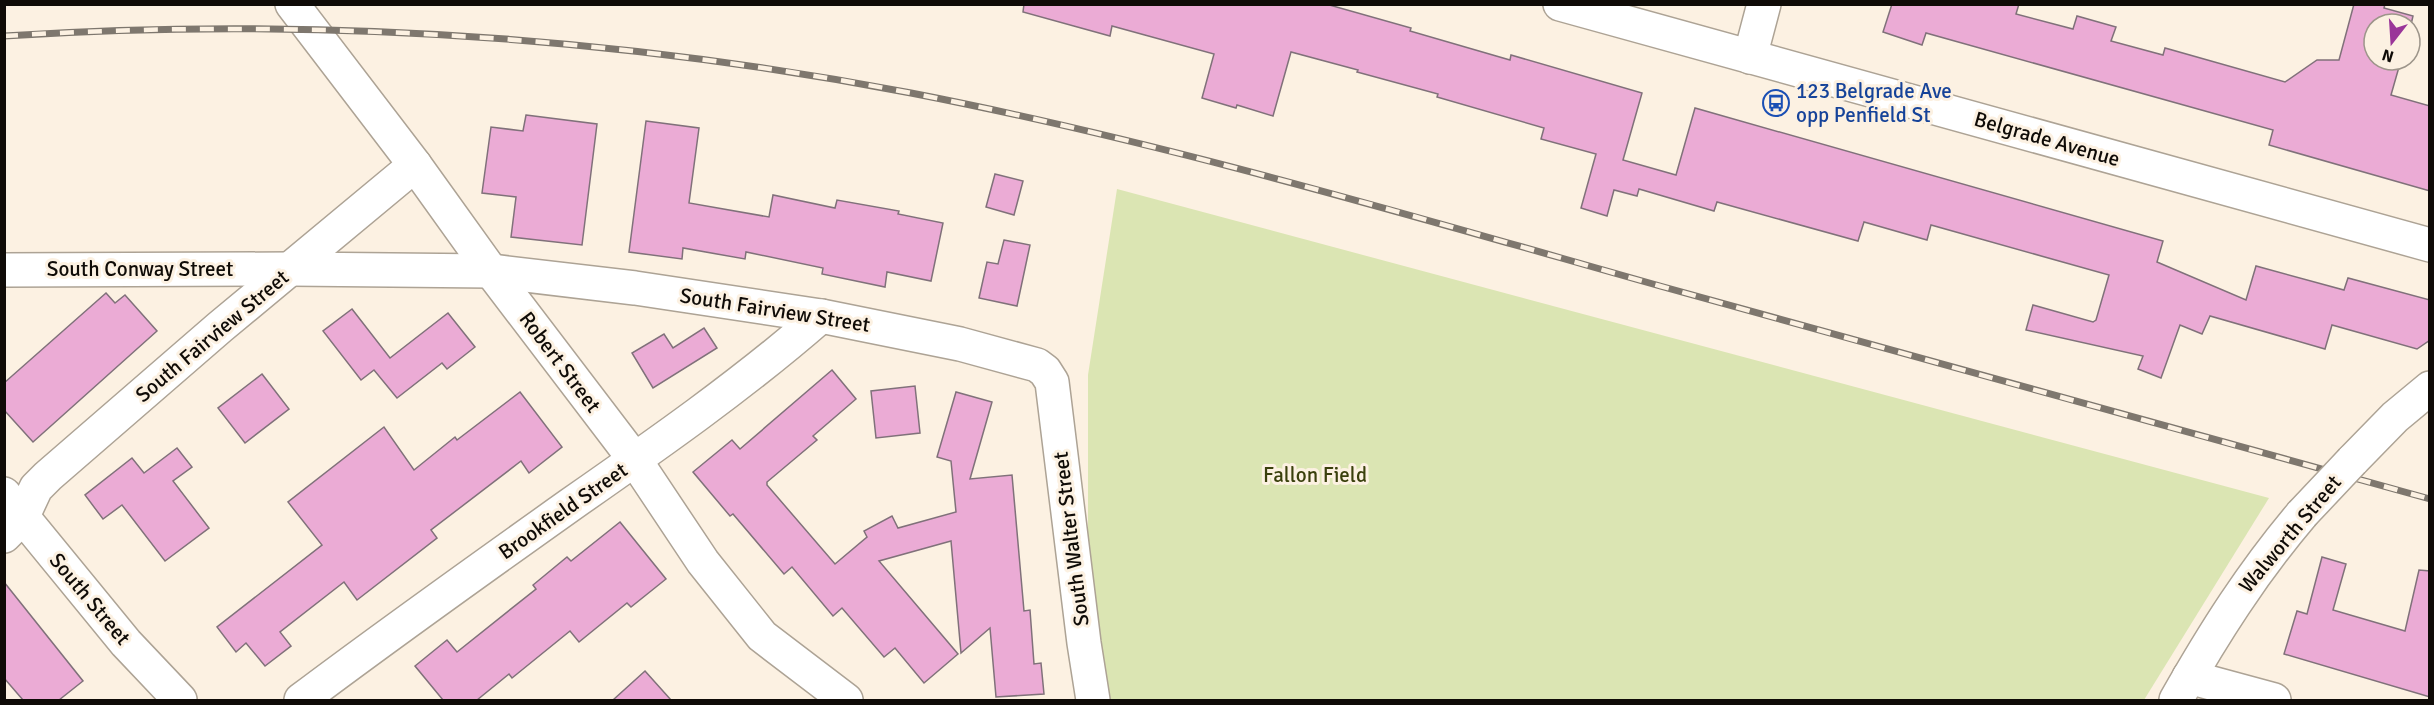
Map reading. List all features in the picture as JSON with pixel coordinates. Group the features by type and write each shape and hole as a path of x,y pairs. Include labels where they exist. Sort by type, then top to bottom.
{"street":[{"name":"Robert Street","path":"292,4 415,165 491,272 635,460 703,562 762,636 846,700"},
{"name":"Belgrade Avenue","path":"1560,4 2430,245"},
{"path":"1750,57 1764,4"},
{"name":"South Fairview Street","path":"10,516 48,476 415,165"},
{"name":"South Conway Street","path":"4,270 291,269 491,272"},
{"name":"South Fairview Street","path":"491,272 635,288 821,316 977,349 1037,366 1051,378"},
{"name":"Brookfield Street","path":"301,700 400,625 635,460 741,382 821,316"},
{"name":"South Walter Street","path":"1051,378 1093,700"},
{"name":"Walworth Street","path":"2183,689 2245,585 2302,514 2395,417 2430,388"},
{"name":"South Street","path":"10,516 180,700"},
{"path":"2183,689 2274,700"}],"green space":[{"name":"Fallon Field","path":"1117,189 2269,498 2144,700 1096,700 1088,562 1088,375"}],"building":[{"path":"1024,4 1326,4 1510,60 1511,55 1642,93 1623,160 1676,175 1695,108 2163,241 2157,262 2246,300 2256,266 2344,290 2348,278 2430,300 2430,340 2417,349 2332,325 2325,349 2210,316 2202,334 2180,325 2161,378 2138,369 2143,356 2026,330 2033,305 2093,322 2096,320 2109,275 1931,225 1927,240 1864,222 1858,241 1717,202 1714,211 1639,189 1637,196 1614,190 1607,216 1581,208 1596,154 1541,139 1544,128 1437,97 1438,94 1291,52 1273,116 1237,105 1236,108 1202,98 1214,54 1112,26 1110,36 1023,12"},
{"path":"1892,4 2019,4 2016,14 2073,29 2077,16 2116,27 2111,41 2163,55 2165,48 2285,82 2317,60 2339,60 2354,4 2385,4 2384,8 2398,12 2362,12 2362,72 2398,72 2391,95 2430,106 2430,191 2269,145 2273,130 1926,33 1922,45 1883,32"},
{"path":"526,115 597,124 582,245 511,237 516,197 482,193 491,127 523,131"},
{"path":"646,121 699,128 689,203 769,217 773,195 835,208 837,200 899,211 898,214 943,223 931,281 887,272 885,287 822,274 823,268 746,252 745,259 683,248 682,259 629,252"},
{"path":"995,174 1023,181 1014,215 986,207"},
{"path":"1004,240 1030,245 1017,306 979,298 987,262 998,264"},
{"path":"106,293 115,303 125,295 157,331 33,442 4,410 4,383"},
{"path":"352,309 390,358 448,313 475,347 447,369 442,363 397,398 374,370 361,380 323,331"},
{"path":"704,328 717,348 653,388 632,353 664,334 673,348"},
{"path":"832,370 856,399 813,436 817,440 767,482 767,485 835,564 867,537 864,531 892,516 898,528 956,512 951,461 937,457 956,392 992,402 970,479 1012,475 1024,611 1030,610 1034,664 1041,663 1044,694 996,697 990,628 961,653 951,541 879,561 958,654 924,683 895,648 884,657 842,608 833,616 792,567 784,574 733,514 730,516 693,472 732,440 740,449"},
{"path":"262,374 289,409 245,443 218,408"},
{"path":"915,386 920,433 876,438 871,391"},
{"path":"520,392 562,447 529,473 521,461 431,530 437,538 357,600 344,582 280,632 291,646 265,666 246,643 236,652 217,627 322,545 288,502 384,427 414,470 455,437 457,440"},
{"path":"177,448 192,467 173,481 209,528 165,561 122,505 103,519 85,495 132,458 144,473"},
{"path":"620,522 666,579 631,607 627,603 579,642 570,631 512,678 509,674 477,700 443,700 415,666 447,640 457,652 536,589 533,585 567,557 571,561"},
{"path":"2322,557 2346,564 2333,610 2405,631 2419,570 2430,571 2430,697 2284,654 2297,611 2307,614"},
{"path":"4,582 83,681 59,700 23,700 4,678"},
{"path":"645,671 671,700 613,700"}],"railway":[{"path":"4,36 232,29 459,36 686,57 799,73 911,93 1006,112 1194,157 2430,499"}],"place":[{"name":"123 Belgrade Ave opp Penfield St","path":"1776,103"}]}
